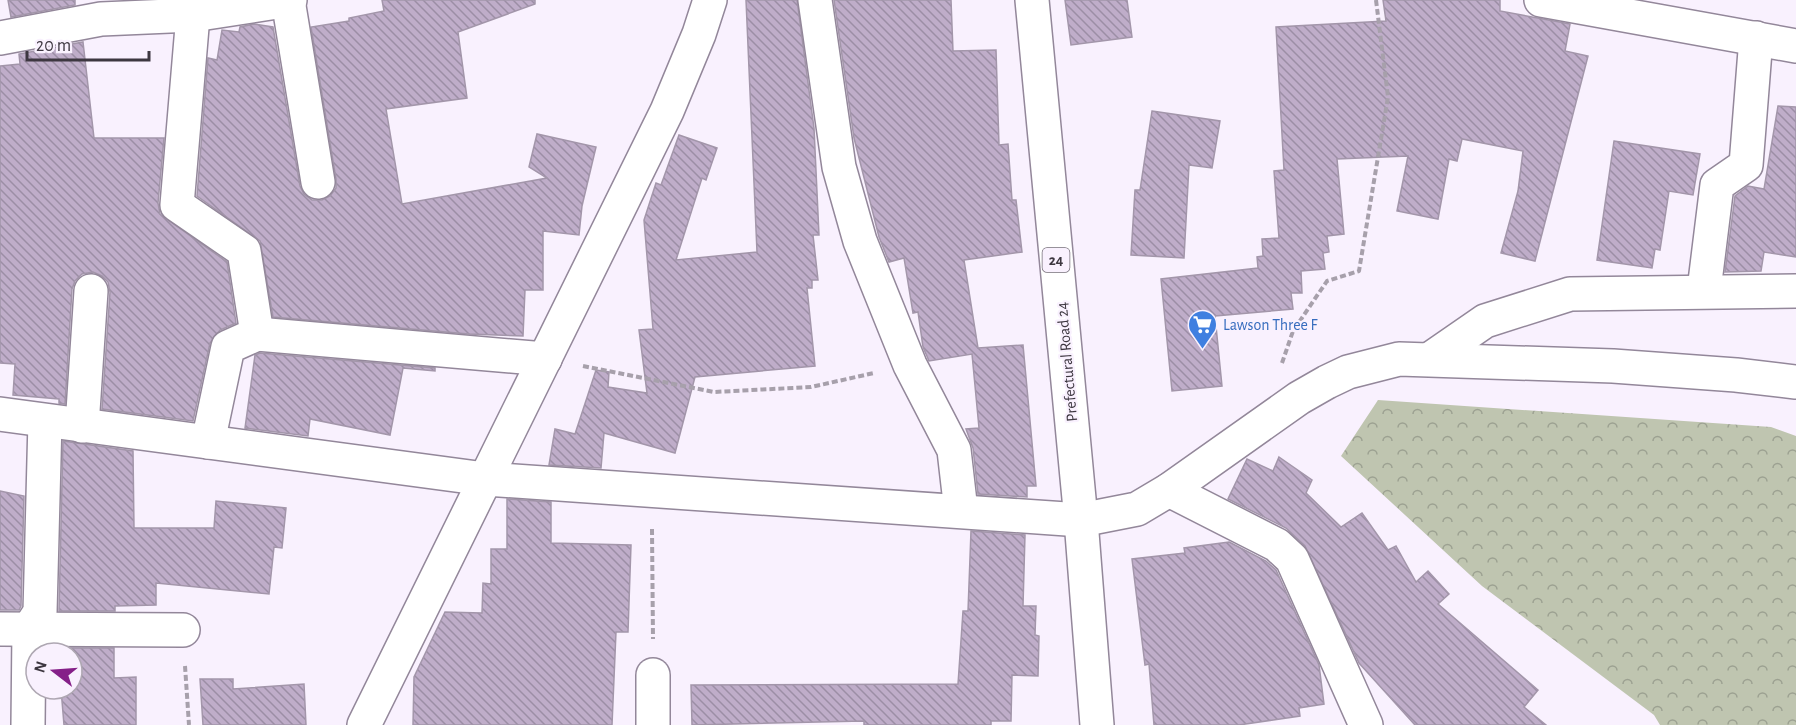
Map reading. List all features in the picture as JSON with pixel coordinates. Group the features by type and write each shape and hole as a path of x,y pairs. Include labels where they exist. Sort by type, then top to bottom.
{"street":[{"path":"0,38 101,19 193,15 289,0 318,182"},
{"path":"364,725 667,111 699,34 710,0"},
{"path":"815,0 839,167 860,241 910,365 954,450 962,511"},
{"name":"Prefectural Road 24","path":"1032,0 1081,520 1097,725"},
{"path":"1541,0 1796,46"},
{"path":"193,15 177,205 244,251 257,334"},
{"path":"1704,291 1717,185 1746,165 1756,38"},
{"path":"82,426 91,291"},
{"path":"1430,359 1485,321 1570,294 1796,291"},
{"path":"208,442 228,347 257,334 545,359"},
{"path":"0,414 485,479 1081,520 1137,509 1169,490 1283,410 1348,372 1400,359 1613,366 1756,376 1796,382"},
{"path":"15,629 39,612 45,421"},
{"path":"1169,490 1277,546 1292,559 1366,725"},
{"path":"15,629 183,630"},
{"path":"15,629 28,725"},
{"path":"652,725 653,675"}],"path":[{"path":"1283,410 1281,367 1293,331 1327,281 1359,270 1388,97 1376,0"},
{"path":"545,359 714,393 811,387 910,365"},
{"path":"652,492 653,675"},
{"path":"183,630 189,725"}],"green space":[{"path":"1378,400 1771,427 1796,436 1796,725 1660,725 1654,715 1482,586 1341,456"}],"building":[{"path":"8,0 75,0 75,5 11,17"},
{"path":"382,0 535,0 535,4 458,32 467,98 386,109 402,204 547,178 529,167 537,134 596,147 582,206 579,235 543,231 543,290 525,290 523,336 469,334 273,317 260,241 197,196 208,58 217,60 222,30 239,32 240,27 254,24 273,27 300,186 304,194 312,200 322,200 330,196 336,188 336,179 311,27 349,21 349,18 384,11"},
{"path":"746,0 797,0 814,128 819,235 813,235 818,280 812,280 812,288 807,288 815,366 695,377 675,453 604,433 601,468 549,465 555,429 575,434 596,370 609,372 608,387 647,393 639,330 653,329 644,220 656,183 661,185 679,135 717,148 706,180 702,178 676,260 757,252"},
{"path":"834,0 951,0 953,51 996,50 999,145 1008,144 1012,200 1016,200 1022,252 964,260 978,348 1023,345 1036,486 1027,486 1027,497 978,494 973,448 966,429 979,428 972,354 929,361 923,347 918,312 913,313 904,258 889,262 879,237 854,138"},
{"path":"1065,0 1127,0 1132,37 1071,45"},
{"path":"1383,0 1500,0 1500,11 1570,24 1565,51 1588,56 1535,261 1501,253 1518,191 1523,151 1462,139 1457,161 1449,159 1438,219 1397,211 1408,156 1337,159 1344,234 1327,236 1329,252 1323,253 1325,269 1301,271 1302,293 1291,293 1293,309 1215,316 1222,386 1172,391 1161,279 1258,268 1257,257 1263,256 1262,239 1279,238 1274,171 1284,170 1276,27 1386,21"},
{"path":"83,42 94,138 164,138 158,203 160,214 227,262 236,323 220,330 210,343 193,421 102,409 110,292 108,282 93,272 82,274 75,281 72,289 65,404 59,403 59,399 13,395 15,364 0,363 0,66 20,64 19,54"},
{"path":"1778,106 1796,107 1796,257 1764,252 1761,271 1725,272 1735,196 1748,186 1764,189"},
{"path":"1152,111 1220,121 1212,168 1189,165 1184,258 1131,255 1135,190 1140,190"},
{"path":"1614,141 1700,154 1693,195 1669,191 1660,250 1655,249 1652,268 1597,260"},
{"path":"260,353 435,368 435,371 403,368 390,435 310,419 308,436 245,428 255,355"},
{"path":"63,441 133,451 134,528 214,528 216,501 286,508 282,548 274,547 269,594 156,583 156,605 115,606 115,611 59,611"},
{"path":"1279,457 1312,480 1306,493 1341,527 1362,513 1388,550 1396,546 1416,582 1428,571 1449,594 1438,604 1538,690 1524,707 1546,725 1415,725 1359,663 1305,546 1286,528 1228,499 1247,459 1273,471"},
{"path":"0,491 24,496 21,606 19,610 0,610"},
{"path":"507,499 551,502 551,543 631,545 628,632 616,632 612,725 413,725 414,677 445,612 482,613 483,583 491,584 491,549 507,549"},
{"path":"971,531 1025,535 1023,606 1036,606 1035,635 1039,636 1038,676 1012,675 1011,721 991,721 991,725 864,725 864,721 692,725 691,685 958,684 963,611 968,611"},
{"path":"1229,542 1266,561 1276,570 1319,665 1324,704 1299,708 1300,716 1239,725 1154,725 1149,664 1145,665 1132,559 1185,553 1184,548"},
{"path":"84,648 114,648 114,678 136,677 136,725 64,725 62,701 84,701"},
{"path":"200,679 233,679 233,689 304,684 306,725 203,725"}],"place":[{"name":"Lawson Three F","path":"1202,350"}]}
